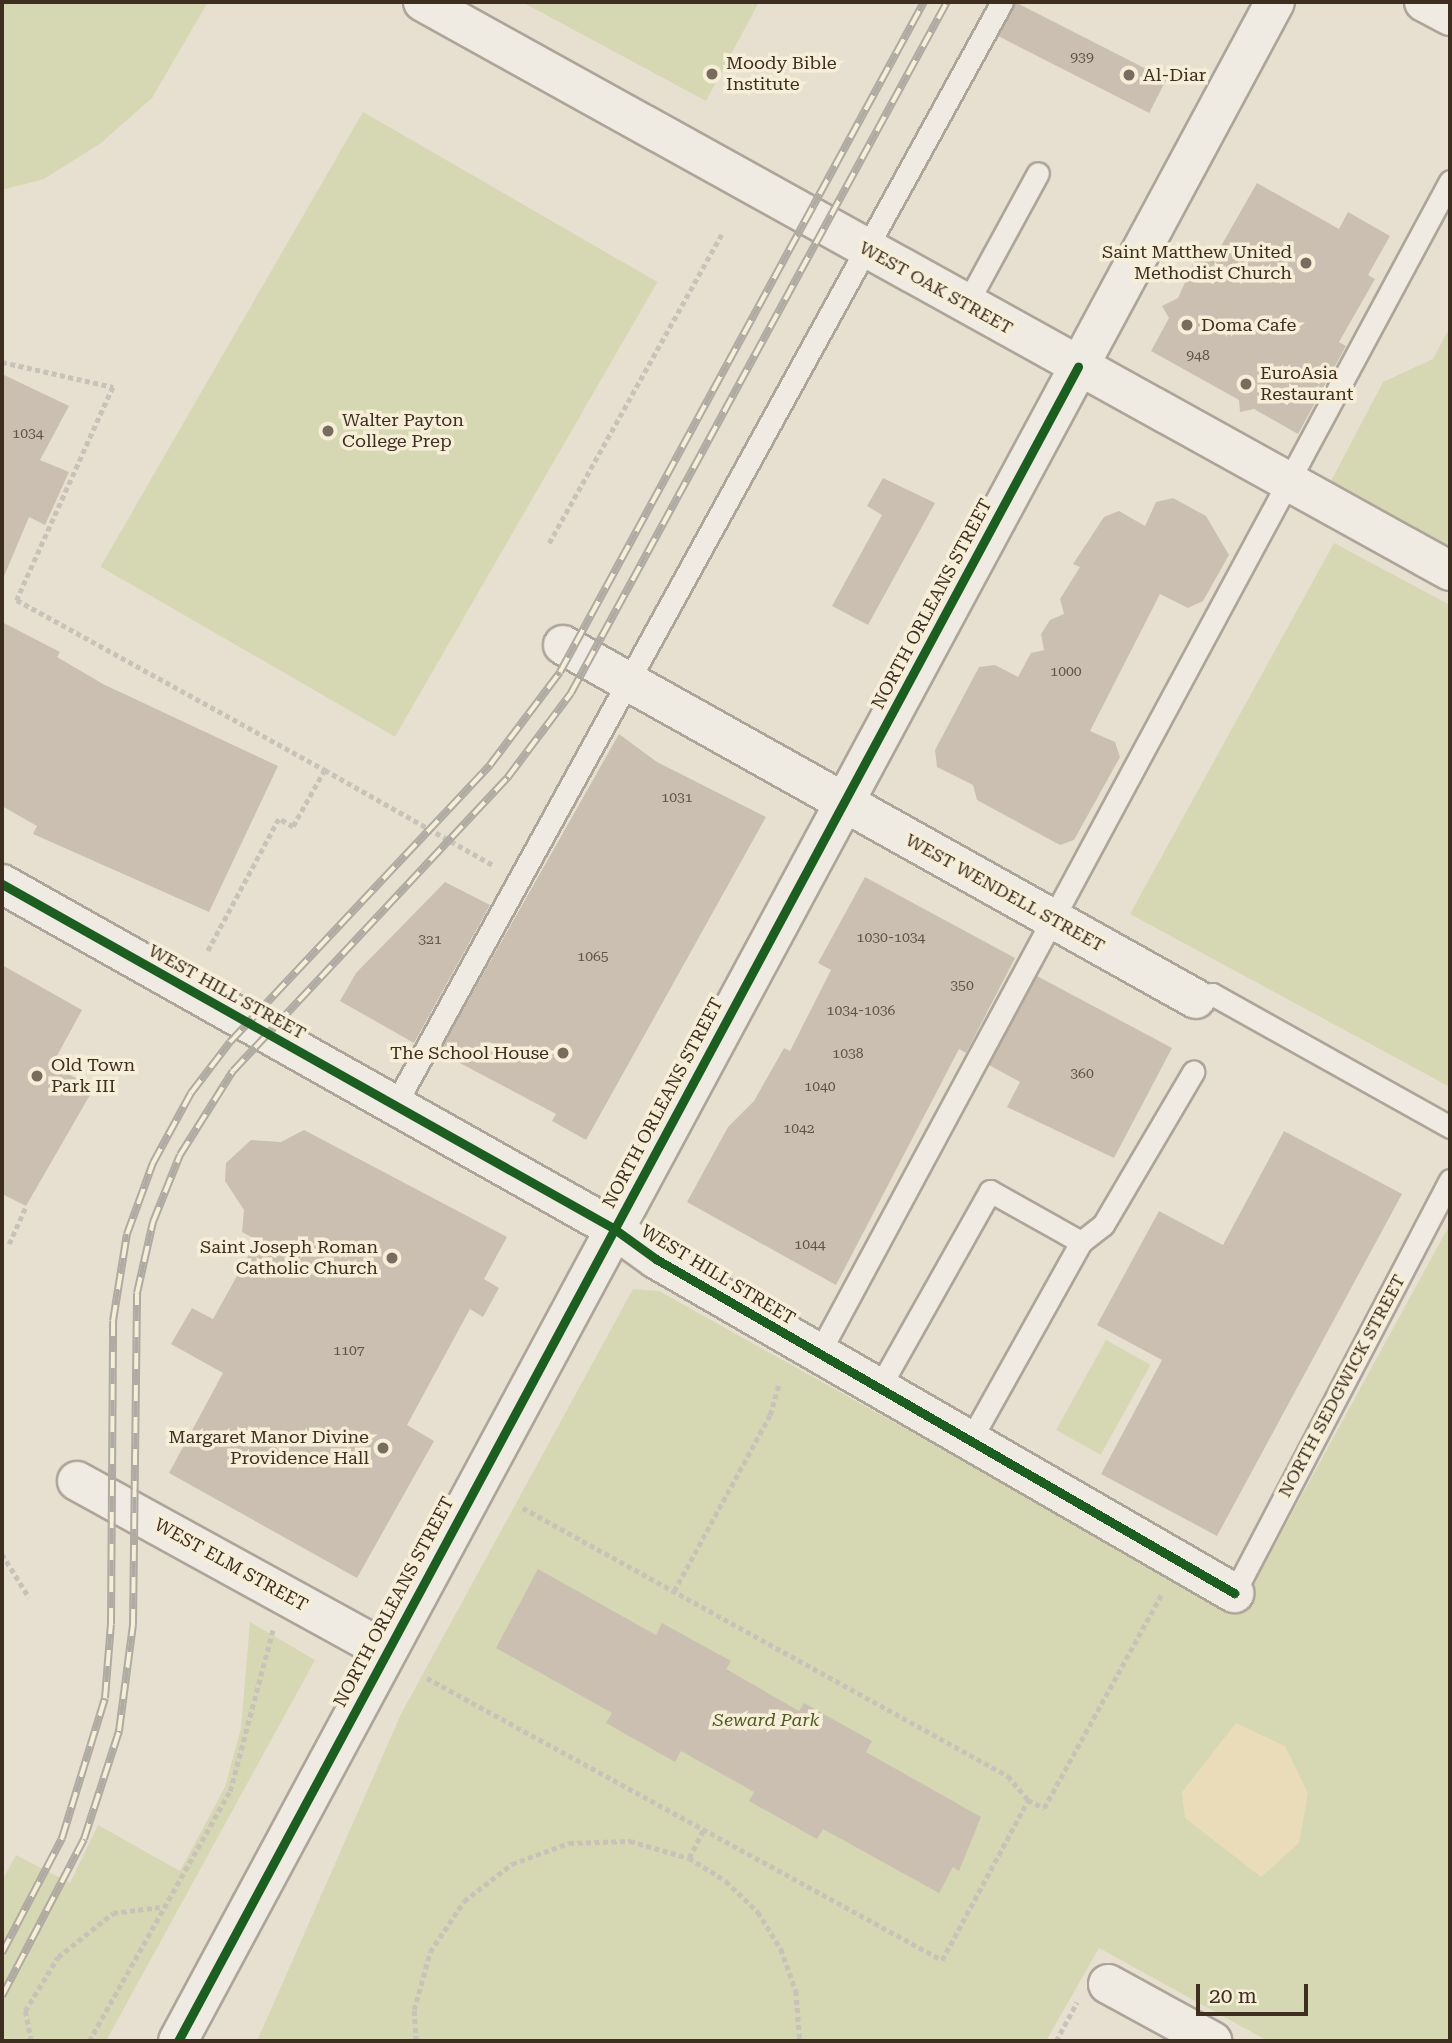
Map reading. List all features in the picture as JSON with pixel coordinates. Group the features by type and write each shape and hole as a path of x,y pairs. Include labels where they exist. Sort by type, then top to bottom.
{"street":[{"name":"WEST OAK STREET","path":"423,2 1287,484 1450,571"},
{"name":"NORTH ORLEANS STREET","path":"178,2041 385,1650 1275,2"},
{"path":"1424,2 1450,16"},
{"name":"WEST WENDELL STREET","path":"563,645 1196,999"},
{"name":"WEST HILL STREET","path":"2,884 613,1228 818,1353 1234,1593"},
{"name":"WEST ELM STREET","path":"77,1480 385,1650"},
{"path":"1108,1984 1212,2041"}],"lane":[{"path":"395,1105 870,251 1002,2"},
{"path":"966,305 1038,173"},
{"path":"818,1353 1450,181"},
{"name":"WEST WENDELL STREET","path":"1196,999 1212,994 1450,1126"},
{"path":"970,1441 1080,1242 1103,1226 1193,1072"},
{"name":"NORTH SEDGWICK STREET","path":"1234,1593 1450,1180"},
{"path":"878,1388 990,1191 1080,1242"}],"path":[{"path":"549,543 723,232"},
{"path":"2,362 113,387 17,600 521,880"},
{"path":"208,951 279,819 293,827 325,770"},
{"path":"9,1244 26,1206"},
{"path":"674,1591 770,1415 779,1384"},
{"path":"523,1508 1008,1776 1028,1800 1044,1808 1164,1590"},
{"path":"2,1554 29,1597"},
{"path":"89,2041 110,2012 160,1908 181,1885 230,1791 267,1641 291,1598"},
{"path":"428,1678 942,1960 1028,1800"},
{"path":"689,1858 703,1830"},
{"path":"416,2041 414,2010 430,1952 464,1901 512,1864 569,1843 630,1841 689,1858 726,1881 781,1949 796,1991 800,2041"},
{"path":"31,2041 26,2011 58,1957 113,1913 160,1908"}],"green space":[{"path":"2,2 208,2 152,98 101,143 44,179 2,190"},
{"path":"522,2 759,2 706,101"},
{"path":"363,112 657,282 395,737 101,567"},
{"path":"1450,327 1450,549 1329,485 1383,382 1433,359"},
{"path":"1334,543 1450,605 1450,1087 1130,914"},
{"name":"Seward Park","path":"1450,1224 1450,2041 1268,2041 1099,1948 1046,2041 257,2041 401,1714 633,1289 659,1291 1237,1614"},
{"path":"1106,1340 1151,1365 1101,1455 1056,1430"},
{"path":"250,1622 315,1660 106,2041 2,2041 2,1881 16,1855 70,1883 98,1825 180,1871 225,1787 241,1728"}],"sand":[{"path":"1236,1723 1285,1746 1308,1793 1299,1843 1261,1877 1185,1818 1182,1792"}],"building":[{"path":"1015,2 1166,79 1149,113 998,36"},
{"path":"1257,183 1339,229 1348,212 1390,236 1368,275 1375,279 1339,342 1346,346 1298,434 1254,409 1240,412 1239,400 1151,351 1169,318 1162,306 1178,298 1194,262 1221,246"},
{"path":"2,374 69,406 40,460 69,472 45,525 29,517 2,581"},
{"path":"883,478 935,503 868,625 832,606 882,515 867,506"},
{"path":"1173,498 1206,516 1229,555 1203,601 1188,608 1160,594 1090,731 1115,742 1120,757 1074,840 1060,845 977,800 973,785 937,767 935,750 979,667 995,665 1018,677 1031,653 1044,650 1041,634 1050,620 1064,614 1060,599 1080,567 1073,564 1104,517 1119,511 1145,526 1156,502"},
{"path":"2,622 60,652 57,657 103,684 278,766 209,912 33,834 37,826 2,806"},
{"path":"619,734 657,762 766,817 586,1140 552,1121 556,1114 439,1052"},
{"path":"865,877 1015,958 966,1053 959,1049 836,1285 687,1202 728,1127 754,1101 784,1048 790,1051 831,970 818,963"},
{"path":"445,882 490,905 414,1043 340,1001 356,973"},
{"name":"Old Town Park III","path":"2,965 82,1010 52,1065 94,1088 26,1206 2,1194"},
{"path":"1037,976 1172,1048 1114,1158 1007,1107 1020,1082 989,1065"},
{"path":"304,1130 507,1237 484,1279 499,1288 483,1317 470,1309 407,1425 434,1441 357,1578 169,1473 223,1373 171,1344 192,1308 213,1319 257,1240 242,1232 244,1210 225,1181 226,1163 251,1140 281,1142"},
{"path":"1284,1131 1402,1194 1217,1536 1101,1474 1162,1360 1097,1325 1159,1211 1223,1245"},
{"path":"538,1569 656,1635 662,1623 731,1661 726,1669 799,1711 804,1703 872,1741 866,1752 981,1817 959,1871 953,1867 939,1893 823,1829 817,1839 749,1801 754,1792 681,1751 675,1762 606,1723 612,1713 496,1648"}],"railway":[{"path":"2,1953 62,1838 105,1698 111,1624 113,1321 127,1234 153,1163 191,1093 230,1042 490,765 560,672 924,2"},
{"path":"2,1996 84,1839 119,1731 133,1625 137,1293 153,1222 180,1155 233,1071 508,777 571,693 947,2"}],"cycle path":[{"path":"178,2041 1078,367"},
{"path":"2,884 613,1228 656,1259 1234,1593"}],"place":[{"name":"Moody Bible Institute","path":"712,74"},
{"name":"Al-Diar","path":"1129,75"},
{"name":"Saint Matthew United Methodist Church","path":"1306,263"},
{"name":"Doma Cafe","path":"1187,325"},
{"name":"EuroAsia Restaurant","path":"1246,384"},
{"name":"Walter Payton College Prep","path":"328,431"},
{"name":"The School House","path":"563,1053"},
{"name":"Old Town Park III","path":"37,1076"},
{"name":"Saint Joseph Roman Catholic Church","path":"392,1258"},
{"name":"Margaret Manor Divine Providence Hall","path":"383,1448"}]}
